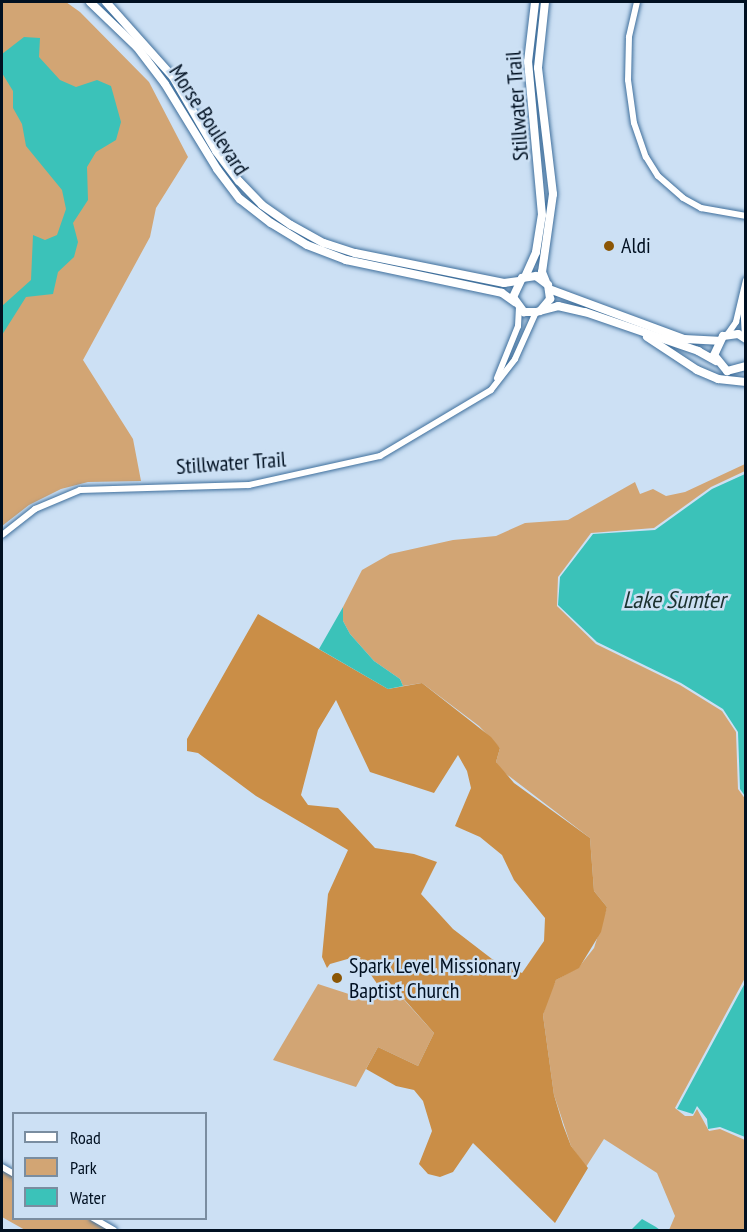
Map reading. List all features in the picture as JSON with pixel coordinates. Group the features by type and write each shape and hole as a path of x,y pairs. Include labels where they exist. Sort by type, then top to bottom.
{"main road":[{"name":"Morse Boulevard","path":"90,2 137,47 165,84 217,170 240,199 271,223 308,245 346,260 502,293 517,305"},
{"name":"Morse Boulevard","path":"106,2 173,77 216,152 239,181 262,204 291,225 324,243 355,253 496,282 522,279"},
{"name":"Stillwater Trail","path":"522,279 536,252 542,215 528,62 535,2"},
{"name":"Stillwater Trail","path":"545,2 538,68 553,194 542,272 548,286"},
{"path":"745,338 727,335 718,341 684,339 548,286 536,276 522,279 513,291 517,305 538,312 550,306 568,307 698,351 727,371 745,367"},
{"path":"538,312 550,299 548,286"},
{"path":"636,330 697,370 718,379 746,382"},
{"path":"716,362 718,341"}],"street":[{"path":"637,2 630,37 628,80 634,123 646,157 658,176 683,198 701,208 746,216"},
{"path":"727,335 736,322 746,280"},
{"path":"742,300 745,338"},
{"path":"491,390 514,338 517,305"},
{"name":"Stillwater Trail","path":"2,535 35,509 80,490 249,485 361,462 399,446 491,390 514,359 538,312"},
{"path":"96,1220 114,1230"}],"green space":[{"path":"2,2 66,2 80,12 149,82 188,157 156,208 150,237 83,360 133,439 141,481 88,482 61,489 29,505 2,526"},
{"path":"745,464 745,471 711,487 654,528 591,533 558,577 557,606 596,644 680,685 722,711 736,732 738,789 746,800 745,978 675,1108 685,1116 693,1116 697,1109 709,1131 720,1129 745,1140 745,1230 669,1230 675,1216 657,1173 604,1139 586,1167 571,1146 554,1095 543,1015 548,997 556,980 579,967 594,948 607,907 594,891 590,838 501,770 496,762 500,748 479,726 422,683 403,686 400,679 374,661 350,634 343,621 343,607 362,570 390,554 453,540 496,536 525,523 568,520 635,482 640,494 653,489 666,496 685,492"},
{"path":"388,982 434,1033 418,1066 378,1047 356,1087 273,1060 318,984 358,997"},
{"path":"2,1170 12,1175 12,1220 90,1220 109,1230 25,1230 2,1217"}],"shaded area":[{"path":"258,614 388,689 422,683 491,737 500,748 496,762 514,783 590,838 594,891 607,907 601,932 579,968 556,980 543,1015 554,1095 571,1146 588,1168 555,1223 473,1143 453,1172 440,1177 428,1174 419,1164 432,1131 423,1101 414,1090 396,1086 366,1069 378,1047 418,1066 434,1033 389,982 380,988 358,956 330,964 327,968 322,957 328,894 348,850 256,796 198,753 187,751 187,739","holes":["336,700 370,772 434,793 458,755 467,771 471,788 455,826 480,837 502,855 514,880 545,918 544,941 522,973 492,959 453,929 421,894 437,862 414,854 375,848 338,808 308,805 301,795 318,730"]}],"water":[{"path":"24,37 40,38 39,57 60,80 76,87 97,80 111,86 121,122 116,140 96,152 87,167 88,200 73,223 78,242 74,257 58,272 53,294 26,297 2,335 2,306 31,280 33,235 45,240 57,235 66,209 62,190 26,146 22,124 13,108 13,91 2,73 2,54"},
{"name":"Lake Sumter","path":"745,474 745,796 740,789 738,732 723,709 681,683 597,642 558,605 560,577 593,534 655,530 712,489"},
{"path":"343,607 343,621 350,634 374,661 400,679 403,686 388,689 319,649"},
{"path":"745,983 745,1137 720,1127 708,1129 707,1119 697,1106 693,1114 677,1109"},
{"path":"642,1219 656,1227 660,1230 631,1230"}],"place":[{"name":"Aldi","path":"609,246"},
{"name":"Spark Level Missionary Baptist Church","path":"337,978"}]}
